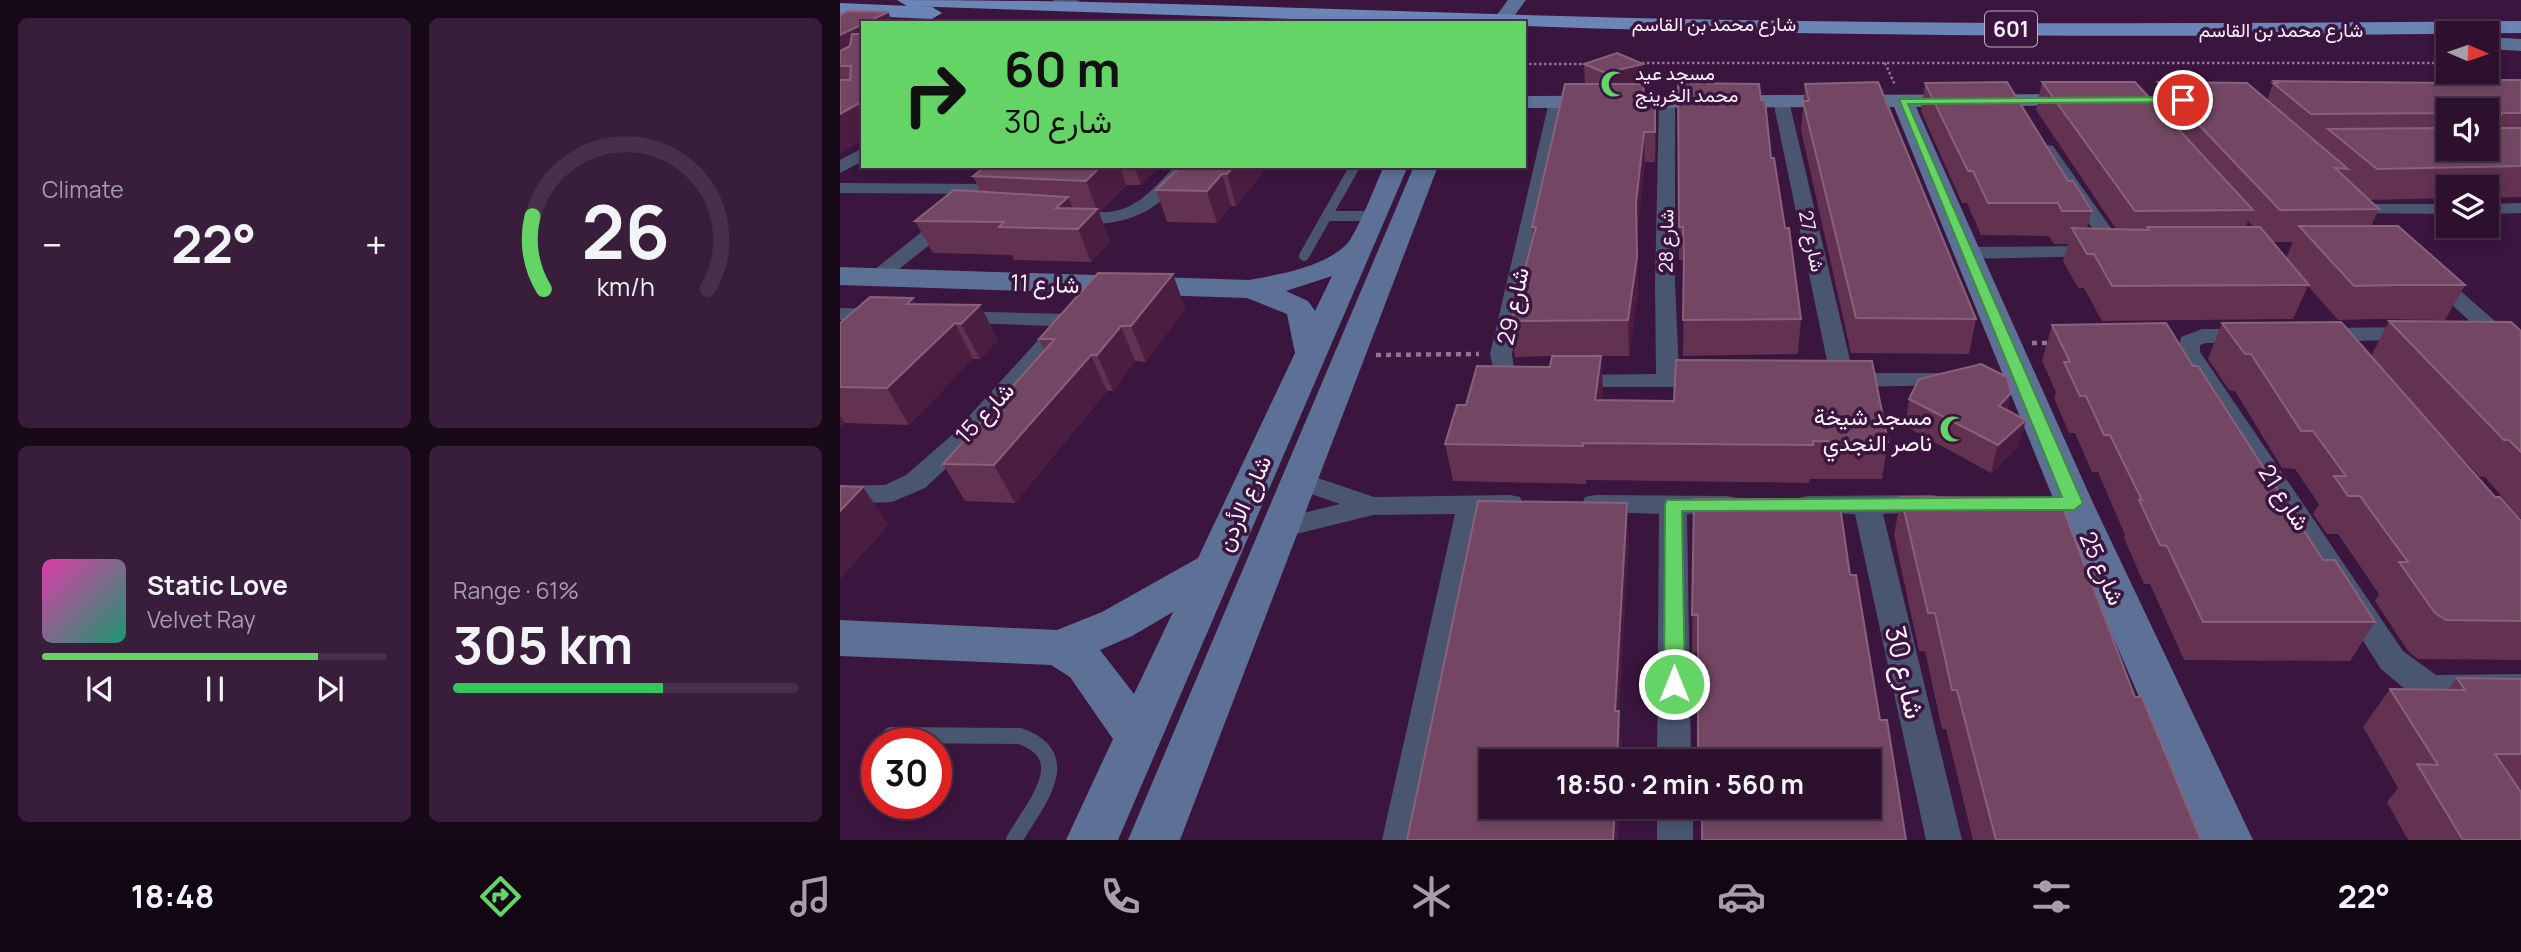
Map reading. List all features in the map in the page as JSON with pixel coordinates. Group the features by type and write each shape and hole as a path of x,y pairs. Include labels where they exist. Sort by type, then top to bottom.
{"main road":[{"name":"شارع محمد بن القاسم","path":"906,0 1080,6 1206,17 1431,21"},
{"path":"1206,17 1385,11 1455,0"},
{"path":"1535,0 1556,12 1582,16 1762,24"},
{"name":"شارع محمد بن القاسم","path":"840,9 1165,21"},
{"name":"شارع محمد بن القاسم","path":"1526,22 2129,31 2521,26"},
{"path":"1526,28 1719,30 1762,24"},
{"path":"1900,41 1949,38 2145,37 2129,31"},
{"name":"شارع محمد بن القاسم","path":"1533,38 2436,41"},
{"path":"2499,42 2521,43"}],"street":[{"path":"1487,21 1489,0"},
{"path":"1488,21 1517,0"},
{"path":"1526,103 2103,100"},
{"name":"شارع 27","path":"1781,101 1843,380"},
{"name":"شارع 25","path":"1902,101 2004,343 1998,380 2227,840"},
{"path":"2012,101 2118,252"},
{"name":"شارع 29","path":"1557,102 1501,354 1503,371 1515,379 1538,383 1735,380"},
{"name":"شارع 28","path":"1667,102 1665,283 1668,380"},
{"path":"840,168 861,154"},
{"path":"1048,217 1128,216 1150,203 1183,168"},
{"name":"شارع الأردن","path":"1091,840 1365,233 1410,169"},
{"name":"شارع الأردن","path":"1153,840 1351,355 1410,169"},
{"path":"877,277 963,214 984,189 1004,174"},
{"path":"2339,193 2376,226"},
{"path":"2499,209 2521,208"},
{"path":"2358,209 2436,209"},
{"name":"شارع 11","path":"840,276 1249,289 1304,279 1328,269 1365,233"},
{"path":"1965,253 2144,252"},
{"path":"2414,260 2520,354"},
{"name":"شارع 15","path":"840,495 868,497 901,490 935,466 1069,320 1105,285"},
{"name":"شارع 11","path":"1249,289 1295,302 1306,316 1311,354"},
{"path":"840,331 850,314 902,316"},
{"path":"930,316 1069,320"},
{"name":"شارع 21","path":"2443,334 2202,336 2189,342 2189,352 2392,660 2417,681 2436,688 2521,687"},
{"path":"2470,334 2497,334"},
{"path":"2336,335 2354,355"},
{"path":"1816,380 1998,380"},
{"path":"1300,481 1373,506"},
{"path":"1400,840 1471,504"},
{"path":"1280,528 1373,506 1538,504"},
{"path":"1565,504 1756,505"},
{"path":"1784,505 1964,504"},
{"path":"1674,505 1674,749"},
{"name":"شارع 30","path":"1867,505 1944,840"},
{"path":"840,638 1059,648 1117,624 1213,569"},
{"path":"1059,648 1086,664 1139,737"},
{"path":"1675,819 1675,840"}],"lane":[{"path":"1057,0 1073,1 1080,6"},
{"path":"1304,257 1354,168"},
{"path":"840,188 984,189"},
{"path":"1327,216 1365,233"},
{"path":"952,736 1020,736 1037,739 1049,749 1052,764 1014,840"}],"path":[{"path":"1635,64 2436,63"},
{"path":"1526,64 1594,64"},
{"path":"2004,343 2057,342"},
{"path":"1351,355 1501,354"}],"building":[{"path":"848,11 888,12 869,21 861,21 861,25 840,35 840,15"},
{"path":"852,34 861,34 861,102 840,114 840,80 850,80 851,66 840,66 840,51 850,46"},
{"path":"1617,53 1643,64 1606,73 1584,64"},
{"path":"2499,80 2521,80 2521,113 2502,113 2499,117 2499,98 2436,98 2436,113 2311,114 2273,83 2277,83 2274,81 2499,84"},
{"path":"1878,82 1976,319 1856,318 1803,101 1809,101 1805,84"},
{"path":"2007,82 2068,181 2073,181 2092,211 2062,211 2058,203 1988,203 1973,171 1968,171 1925,83"},
{"path":"2042,82 2135,82 2253,210 2135,211"},
{"path":"2158,82 2247,83 2348,169 2335,168 2379,209 2280,210"},
{"path":"1678,83 1759,84 1761,100 1765,100 1771,158 1774,158 1785,228 1789,228 1801,319 1683,320 1684,254 1683,227 1679,227"},
{"path":"1565,84 1644,84 1642,105 1655,105 1655,132 1644,132 1636,203 1637,257 1628,320 1511,321 1536,227 1532,227"},
{"path":"2436,128 2436,161 2499,161 2499,128 2521,128 2521,166 2377,169 2328,129"},
{"path":"983,168 1099,168 1086,181 973,176"},
{"path":"1179,168 1232,168 1227,174 1222,174 1207,191 1156,190"},
{"path":"954,190 1068,197 1056,208 1097,209 1078,229 999,227 1004,222 915,221"},
{"path":"2299,226 2398,226 2465,285 2354,286"},
{"path":"2147,227 2260,227 2309,285 2112,286 2094,254 2087,254 2072,228 2149,230"},
{"path":"1098,273 1173,274 1131,326 1121,326 1097,355 1091,355 994,465 943,464 1055,339 1039,339"},
{"path":"870,297 913,298 907,304 980,305 961,324 955,323 887,388 840,387 840,323"},
{"path":"2389,321 2511,322 2521,331 2521,452 2509,440 2504,440"},
{"path":"2341,322 2495,497 2500,497 2521,521 2521,621 2446,620 2435,613 2399,562 2408,562 2360,496 2348,496 2334,476 2346,476 2313,431 2301,431 2251,354 2245,354 2222,323"},
{"path":"2166,323 2193,366 2198,366 2323,560 2335,560 2375,622 2203,622 2167,546 2160,545 2139,500 2142,500 2110,435 2104,435 2086,396 2080,396 2064,362 2070,362 2052,325"},
{"path":"1552,356 1601,356 1595,400 1674,401 1676,360 1872,361 1888,442 1813,441 1813,445 1445,444 1457,405 1466,405 1477,366 1550,367"},
{"path":"1981,364 2007,377 2011,393 1999,406 2026,420 1998,445 1909,399 1919,379"},
{"path":"840,486 863,487 840,511"},
{"path":"1901,497 2059,498 2135,697 2142,697 2201,840 1996,840 1957,690 1952,690 1935,613 1928,613"},
{"path":"1694,499 1839,499 1850,575 1856,575 1880,720 1887,720 1906,840 1702,840 1702,819 1881,819 1881,749 1698,749 1698,615 1692,615"},
{"path":"1478,501 1627,503 1615,711 1619,711 1617,749 1479,749 1479,819 1614,819 1613,840 1407,840"},
{"path":"2457,678 2521,679 2521,754 2495,754 2521,792 2521,840 2463,840 2417,764 2438,765 2390,689 2465,690"}],"place":[{"name":"مسجد عيد محمد الخرينج","path":"1614,84"},
{"name":"مسجد شيخة ناصر النجدي","path":"1953,429"}],"route":[{"path":"1674,684 1674,505 2074,503 1902,101 2183,100"}]}
